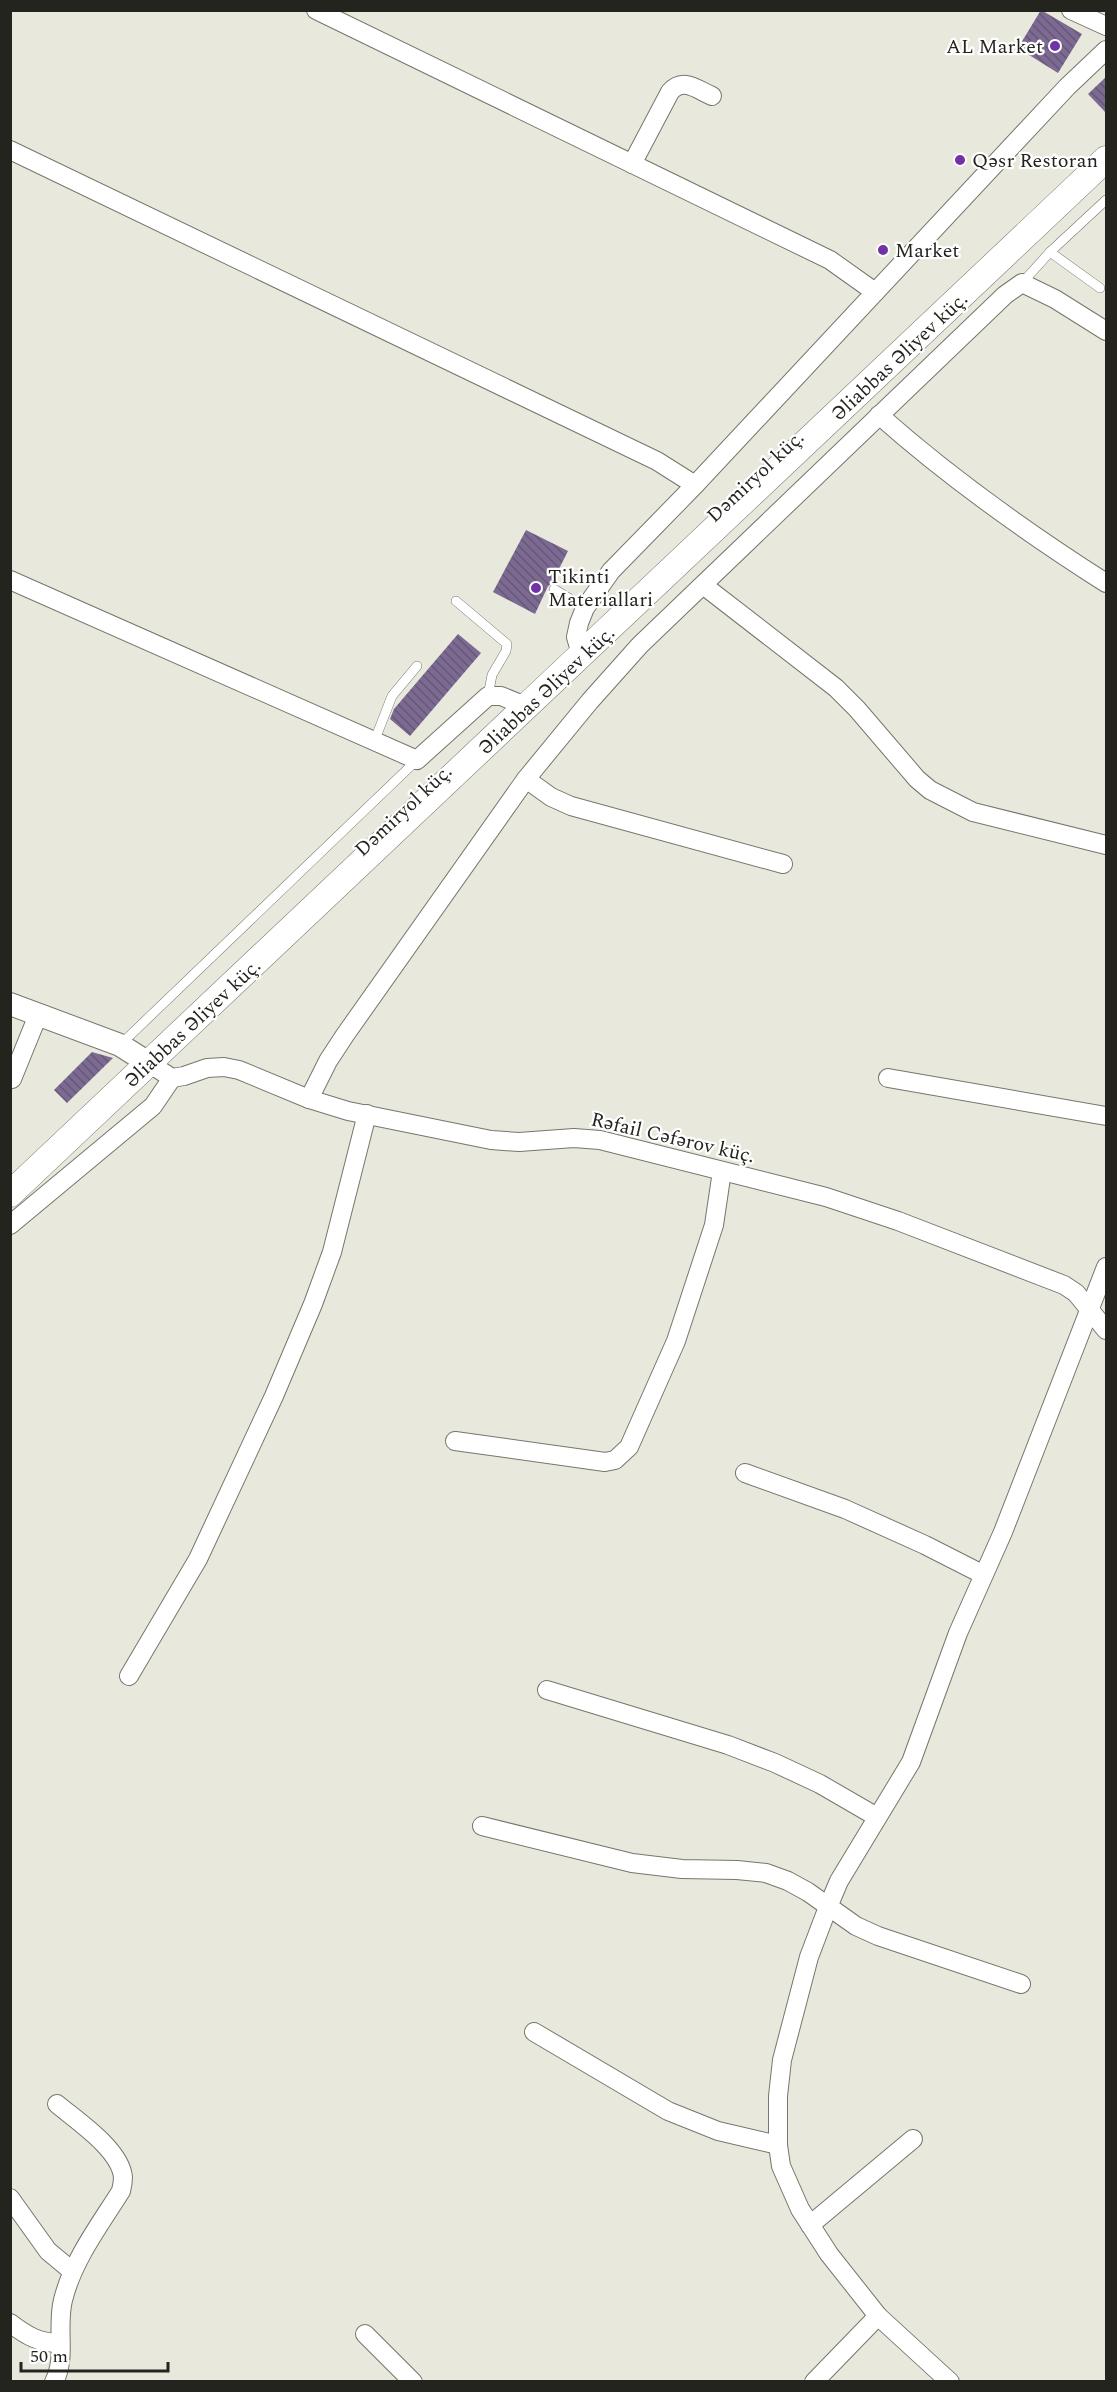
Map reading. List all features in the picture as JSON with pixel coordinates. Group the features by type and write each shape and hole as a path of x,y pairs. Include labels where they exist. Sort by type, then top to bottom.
{"main road":[{"name":"Dəmiryol küç.","path":"10,1177 136,1056 518,703 1107,144"},
{"name":"Əliabbas Əliyev küç.","path":"10,1194 136,1056 1107,159"}],"street":[{"path":"316,10 831,260 875,292"},
{"path":"1071,10 1107,26"},
{"path":"578,644 576,637 585,608 611,571 695,485 1066,87 1107,50"},
{"path":"632,164 670,92 676,85 684,83 712,96"},
{"path":"10,150 657,461 695,485"},
{"path":"309,1099 345,1035 526,779 640,645 1005,295 1022,283 1055,299 1107,331"},
{"path":"879,415 974,494 1107,583"},
{"path":"10,580 417,760 488,696 501,696 518,703"},
{"path":"703,585 836,688 917,779 930,790 973,812 1107,845"},
{"path":"526,779 550,797 571,806 783,864"},
{"path":"10,1004 136,1056 172,1078 153,1106 10,1225"},
{"path":"12,1079 38,1015"},
{"name":"Rəfail Cəfərov küç.","path":"172,1078 184,1077 207,1068 224,1067 239,1070 309,1099 348,1111 491,1140 519,1142 574,1138 600,1140 826,1197 1064,1285 1076,1293 1107,1330"},
{"path":"888,1078 1107,1116"},
{"path":"129,1676 198,1559 279,1386 332,1252 367,1114"},
{"path":"454,1441 605,1462 615,1460 623,1454 646,1409 680,1331 714,1225 722,1171"},
{"path":"950,2382 878,2316 829,2254 790,2190 781,2166 778,2145 778,2096 782,2060 808,1957 828,1907 839,1881 911,1762 958,1633 982,1574 1003,1532 1107,1267"},
{"path":"745,1473 845,1509 982,1574"},
{"path":"546,1690 728,1745 775,1763 820,1784 877,1817"},
{"path":"482,1826 632,1863 682,1869 766,1873 798,1887 856,1926 878,1936 1021,1984"},
{"path":"534,2032 668,2111 718,2131 778,2145"},
{"path":"54,2382 60,2364 59,2327 63,2302 72,2271 121,2191 123,2177 118,2160 106,2146 57,2104"},
{"path":"810,2225 912,2139"},
{"path":"10,2198 48,2250 72,2271"},
{"path":"814,2382 878,2316"},
{"path":"10,2323 33,2339 44,2343 60,2343"},
{"path":"365,2334 413,2382"}],"lane":[{"path":"1022,283 1050,252 1107,200"},
{"path":"1050,252 1100,288"},
{"path":"554,589 585,608"},
{"path":"456,601 507,644 506,651 492,675 488,696"},
{"path":"374,742 392,696 417,666"},
{"path":"136,1056 417,760"}],"building":[{"path":"1041,10 1082,34 1058,73 1018,48"},
{"path":"1107,76 1107,114 1088,94"},
{"path":"526,530 568,551 535,614 493,592"},
{"path":"458,634 481,653 410,736 390,719 394,709"},
{"path":"92,1052 113,1058 67,1103 54,1090"}],"place":[{"name":"AL Market","path":"1055,46"},
{"name":"Qəsr Restoran","path":"960,160"},
{"name":"Market","path":"883,250"},
{"name":"Tikinti Materiallari","path":"536,588"}]}
